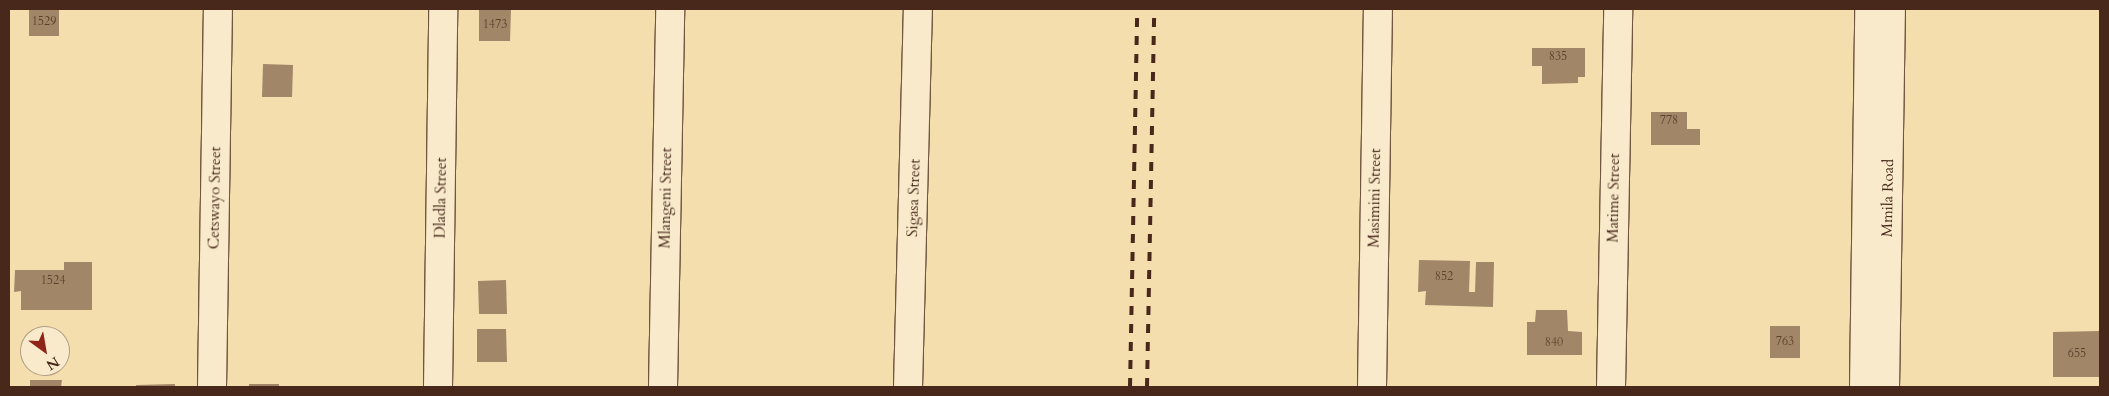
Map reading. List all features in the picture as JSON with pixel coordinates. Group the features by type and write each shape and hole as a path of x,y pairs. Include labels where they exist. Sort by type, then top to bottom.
{"street":[{"name":"Cetswayo Street","path":"212,387 218,9"},
{"name":"Dladla Street","path":"438,387 443,9"},
{"name":"Mlangeni Street","path":"663,387 670,9"},
{"name":"Sigasa Street","path":"908,387 918,9"},
{"name":"Masimini Street","path":"1372,387 1378,9"},
{"name":"Matime Street","path":"1611,387 1618,9"},
{"name":"Mmila Road","path":"1864,387 1869,9"},
{"name":"Mmila Road","path":"1885,387 1891,9"}],"building":[{"path":"29,9 59,9 59,36 29,36"},
{"path":"479,9 511,9 510,41 479,41"},
{"path":"1532,48 1585,48 1585,77 1578,77 1578,83 1542,84 1542,66 1532,66"},
{"path":"263,64 293,65 292,97 262,97"},
{"path":"1651,112 1687,112 1687,129 1700,129 1700,145 1651,145"},
{"path":"1419,260 1470,261 1469,292 1475,292 1476,262 1494,262 1493,307 1425,305 1426,291 1418,292"},
{"path":"64,262 92,262 92,310 21,310 21,291 14,292 15,270 64,270"},
{"path":"506,280 507,314 479,314 478,281"},
{"path":"1536,310 1567,310 1568,331 1582,332 1582,355 1527,355 1527,322 1535,322"},
{"path":"1770,326 1800,326 1800,358 1770,358"},
{"path":"477,329 506,329 507,362 477,362"},
{"path":"2100,331 2100,377 2053,377 2053,332"},
{"path":"30,380 62,380 61,387 30,387"},
{"path":"175,384 175,387 136,387 136,385"},
{"path":"249,384 279,384 279,387 249,387"}],"railway":[{"path":"1130,387 1137,9"},
{"path":"1147,387 1154,9"}]}
